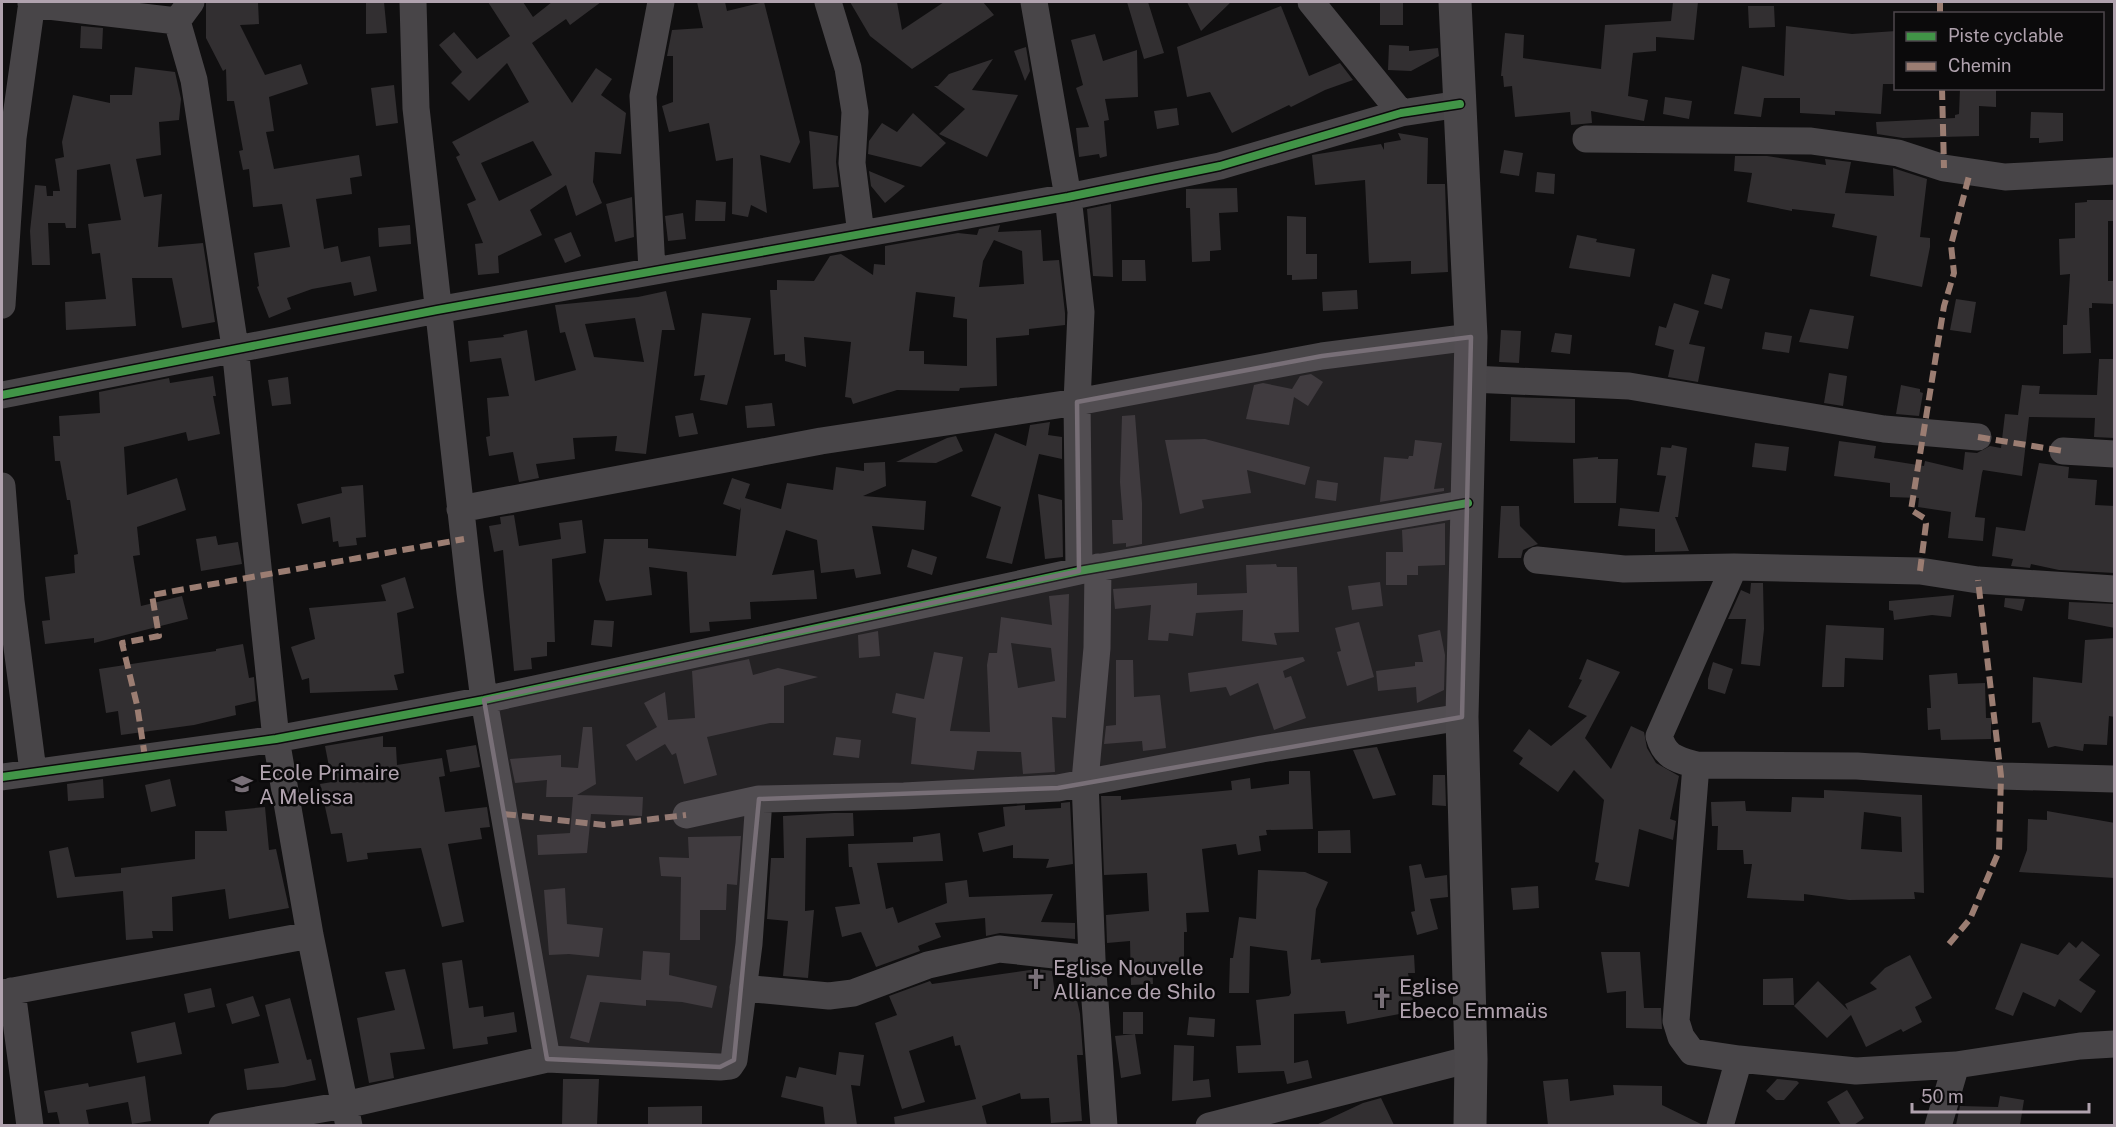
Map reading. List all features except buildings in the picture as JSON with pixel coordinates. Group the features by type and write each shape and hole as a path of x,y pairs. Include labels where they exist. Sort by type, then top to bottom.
{"street":[{"path":"413,2 416,108 437,310 484,700 547,1059"},
{"path":"652,271 643,96 661,2"},
{"path":"828,2 848,68 855,112 852,164 861,234"},
{"path":"1034,2 1068,197 1081,312 1077,402 1097,648 1085,782 1092,959 1104,1125"},
{"path":"1311,2 1401,113"},
{"path":"1455,2 1471,337 1462,717 1471,1059 1470,1125"},
{"path":"2,305 7,138 31,3 184,11 235,347 276,740 310,935 347,1115"},
{"path":"2,395 235,347 1068,197 1220,166 1401,113 1460,104"},
{"path":"1586,139 1810,141 1898,153 1944,168 2005,177 2115,171"},
{"path":"460,509 821,441 1077,402 1322,356 1471,337"},
{"path":"1470,379 1629,386 1884,429 1977,437"},
{"path":"2063,452 2115,454"},
{"path":"2,486 6,601 33,771"},
{"path":"2,777 276,740 484,700 1089,569 1468,503"},
{"path":"1537,560 1624,569 1734,567 1920,571 1978,580 2115,589"},
{"path":"1734,567 1659,736 1663,748 1670,757 1696,765 1857,766 2001,776 2115,779"},
{"path":"686,815 759,799 916,796 1058,788 1262,749 1462,717"},
{"path":"1696,765 1676,1021 1681,1037 1692,1052 1856,1071 1956,1065 2080,1046 2115,1044"},
{"path":"222,1125 347,1115 547,1059 730,1066 734,1060 743,988 759,799"},
{"path":"30,1125 7,992 310,935"},
{"path":"743,988 829,996 853,993 928,966 999,949 1092,959"},
{"path":"1209,1125 1471,1059"},
{"path":"1720,1125 1739,1059"},
{"path":"1938,1125 1956,1065"}],"highlighted area":[{"path":"1471,337 1462,717 1058,788 759,799 734,1060 720,1067 547,1059 484,700 1079,571 1077,402 1322,356"}],"marked path":[{"path":"1940,2 1940,12"},
{"path":"1942,90 1944,168"},
{"path":"1920,571 1926,524 1924,518 1911,510 1944,306 1954,273 1951,245 1970,172"},
{"path":"1978,437 2063,451"},
{"path":"145,757 137,705 122,643 159,636 152,595 464,539"},
{"path":"1949,944 1970,919 1999,851 2001,776 1978,580"},
{"path":"504,814 604,825 686,815"}],"cycle path":[{"path":"2,395 437,310 1068,197 1220,166 1401,113 1460,104"},
{"path":"2,777 276,739 484,700 1079,571 1468,503"}],"place":[{"name":"Ecole Primaire A Melissa","path":"242,784"},
{"name":"Eglise Nouvelle Alliance de Shilo","path":"1036,979"},
{"name":"Eglise Ebeco Emmaüs","path":"1382,998"}]}
